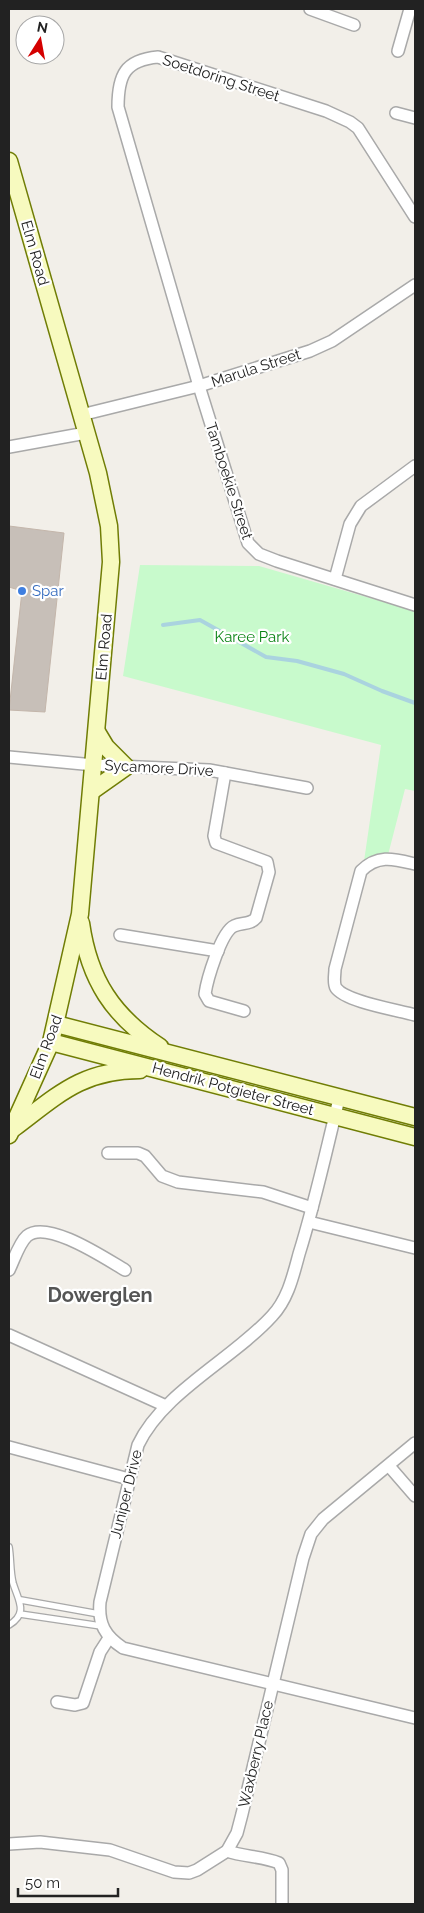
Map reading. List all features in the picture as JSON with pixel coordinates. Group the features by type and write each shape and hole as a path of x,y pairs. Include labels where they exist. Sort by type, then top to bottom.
{"street":[{"path":"310,9 354,25"},
{"path":"398,51 410,9"},
{"name":"Soetdoring Street","path":"199,386 118,107 118,90 121,78 128,67 138,60 158,57 326,111 350,122 367,139 415,217"},
{"path":"396,113 415,118"},
{"name":"Elm Road","path":"9,161 11,178 98,473 109,526 111,562 80,914 51,1042 10,1132"},
{"name":"Marula Street","path":"81,415 199,386 322,346 415,285"},
{"name":"Tamboekie Street","path":"199,386 248,544 259,554 415,605"},
{"path":"9,447 86,433"},
{"path":"335,579 350,524 361,506 415,466"},
{"path":"92,791 126,767 106,748 97,732"},
{"name":"Sycamore Drive","path":"9,757 94,765 225,772 307,788"},
{"path":"225,772 214,836 216,843 259,858 267,862 269,867 256,918 252,922 235,926 231,929 218,951 205,991 206,999 244,1011"},
{"path":"415,864 386,858 376,859 364,869 358,878 335,969 334,984 346,996 415,1015"},
{"path":"80,914 90,961 106,995 124,1019 169,1053"},
{"path":"120,935 218,951"},
{"name":"Hendrik Potgieter Street","path":"56,1024 415,1118"},
{"name":"Hendrik Potgieter Street","path":"51,1042 172,1072 415,1137"},
{"path":"10,1132 60,1093 87,1078 123,1070 172,1072"},
{"name":"Juniper Drive","path":"339,1099 309,1222 283,1303 273,1316 166,1406 143,1434 129,1479 99,1614 101,1626 109,1638 123,1648 415,1718"},
{"path":"108,1153 138,1153 145,1156 162,1176 178,1182 263,1192 312,1208"},
{"path":"309,1222 415,1248"},
{"path":"9,1270 25,1237 31,1233 48,1231 125,1270"},
{"path":"9,1335 166,1406"},
{"name":"Waxberry Place","path":"227,1851 238,1828 272,1684 311,1534 323,1519 415,1443"},
{"path":"9,1447 129,1479"},
{"path":"389,1466 415,1496"},
{"path":"57,1702 75,1705 83,1703 100,1652 109,1638"},
{"path":"9,1844 40,1842 110,1850 182,1873 197,1870 227,1851 242,1857 270,1859 279,1862 282,1870 282,1904"}],"lane":[{"path":"9,1546 13,1582 21,1600 20,1614 9,1625"},
{"path":"21,1600 99,1614"},
{"path":"20,1614 101,1626"}],"green space":[{"name":"Karee Park","path":"140,565 259,566 415,611 415,791 405,789 388,855 363,868 381,745 123,676"}],"building":[{"path":"9,526 64,533 45,712 9,710 22,591 9,587"}],"waterway":[{"path":"163,625 200,620 266,657 297,661 344,674 415,703"}],"place":[{"name":"Spar","path":"22,591"}],"district":[{"name":"Dowerglen","path":"100,1295"}]}
